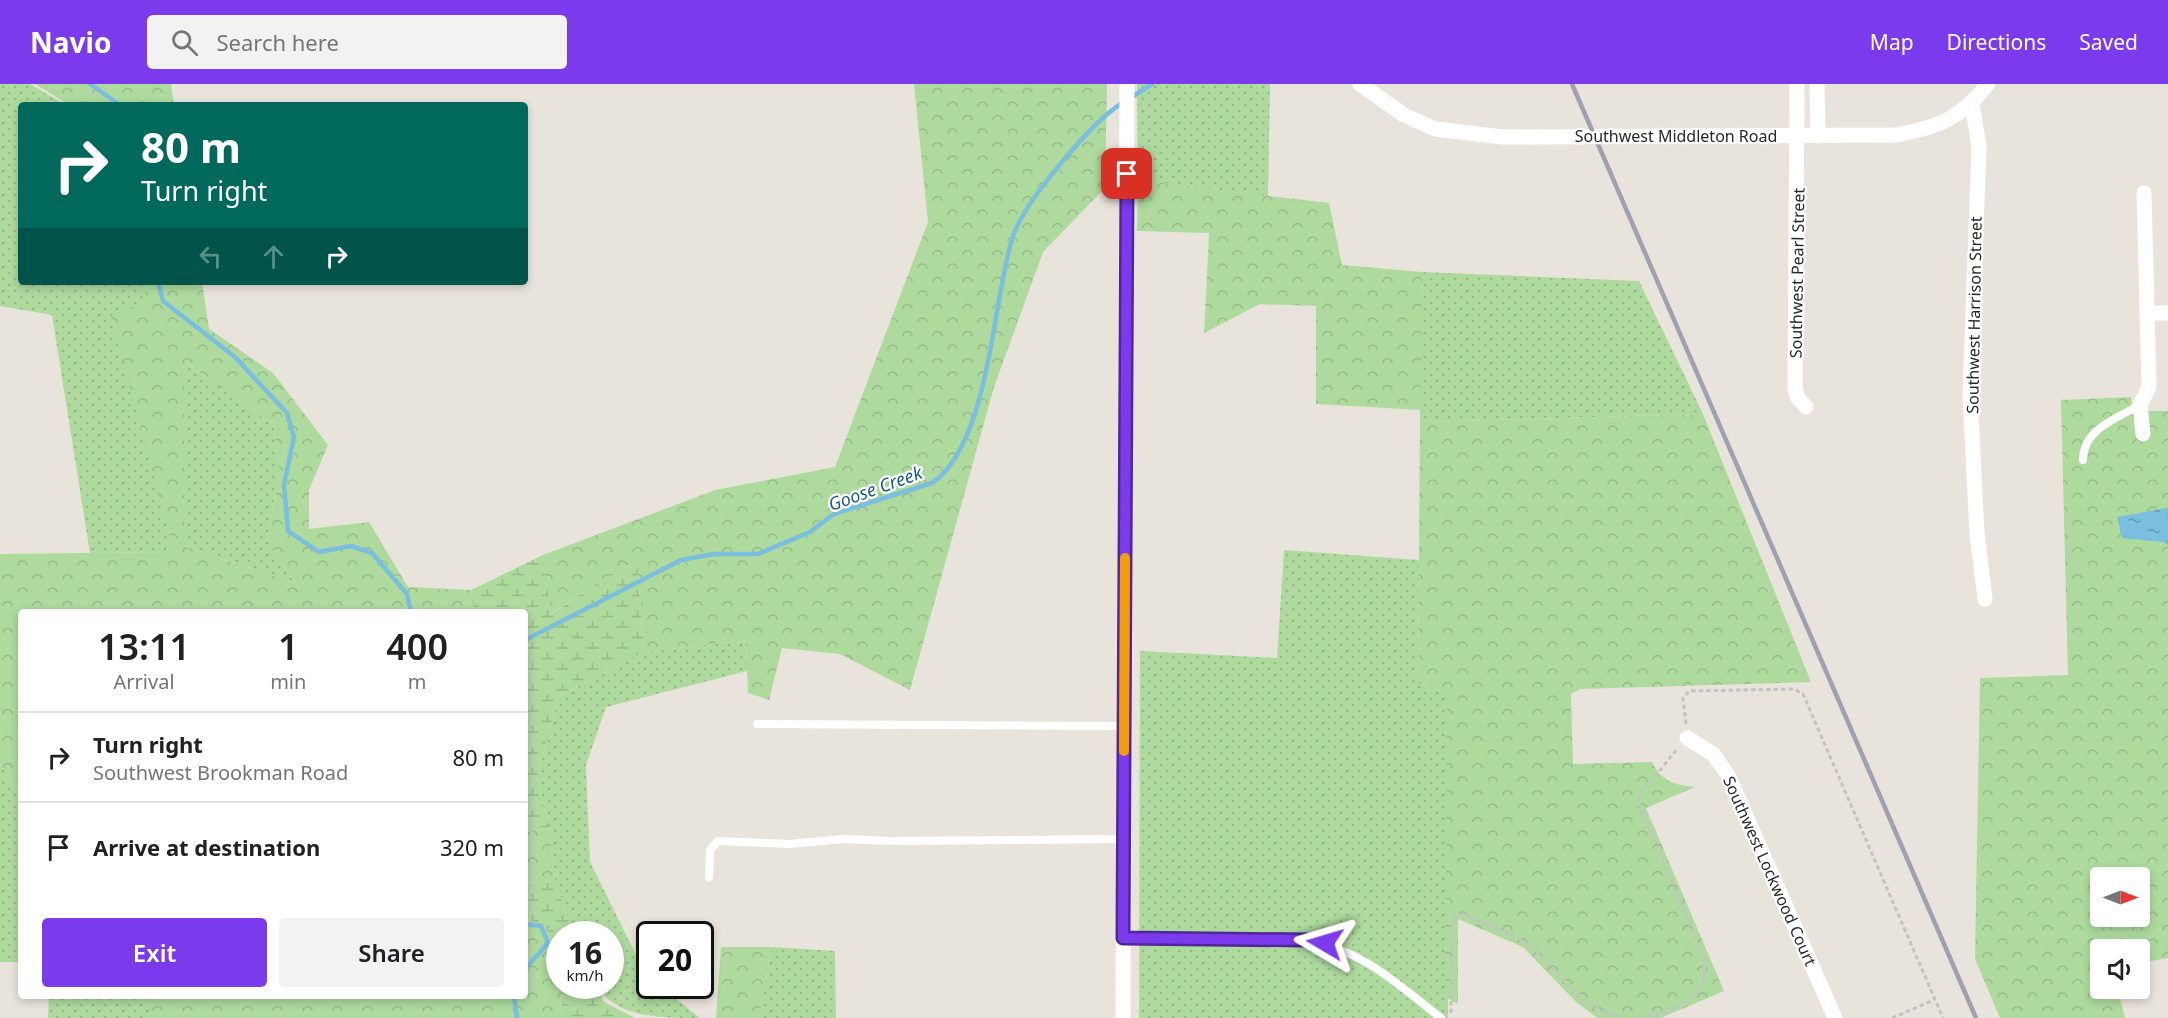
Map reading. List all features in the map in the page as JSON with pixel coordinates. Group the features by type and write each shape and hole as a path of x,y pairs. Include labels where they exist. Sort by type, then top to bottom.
{"street":[{"path":"1123,1018 1127,84"},
{"name":"Southwest Middleton Road","path":"1360,84 1404,115 1435,129 1503,137 1896,135 1924,130 1955,118 1972,104 1988,84"},
{"name":"Southwest Pearl Street","path":"1797,84 1795,388 1798,398 1806,406"},
{"path":"1817,84 1818,136"},
{"name":"Southwest Harrison Street","path":"1972,104 1979,146 1970,396 1977,533 1985,599"},
{"path":"2143,434 2140,405 2149,387 2144,192"},
{"path":"2148,313 2168,313"},
{"name":"Southwest Lockwood Court","path":"1687,738 1713,754 1728,775 1835,1018"}],"lane":[{"path":"2083,460 2083,448 2091,435 2140,405"},
{"path":"757,724 1124,726"},
{"path":"709,877 710,850 718,841 789,844 844,839 889,841 1124,839"},
{"path":"1123,938 1305,940 1325,943 1345,949 1369,962 1441,1018"}],"path":[{"path":"1640,1018 1650,1017 1686,1001 1699,991 1705,973 1704,959 1638,802 1640,795 1687,738 1683,698 1689,691 1794,689 1803,694 1943,1018"},
{"path":"1451,1018 1452,923 1456,916 1463,914 1529,945 1580,999 1602,1012 1624,1018"},
{"path":"1892,1018 1935,1000"}],"green space":[{"path":"0,84 30,84 61,102 18,102 18,285 145,285 171,542 165,552 90,553 52,315 0,306"},
{"path":"35,84 171,84 174,102 64,102"},
{"path":"914,84 1107,84 1105,188 1043,252 994,387 910,690 840,654 782,648 769,700 748,693 746,640 644,652 637,558 550,614 543,555 715,490 835,467 928,222"},
{"path":"1137,84 1270,84 1268,196 1138,180"},
{"path":"1138,180 1329,203 1342,265 1422,272 1421,410 1316,404 1316,306 1260,304 1204,333 1209,233 1137,231"},
{"path":"1422,272 1639,281 1703,414 1420,422"},
{"path":"145,285 202,285 209,329 273,373 328,445 309,490 309,529 369,522 408,587 471,590 474,609 18,609 18,792 0,763 0,554 165,552 171,542 111,317 145,300","holes":["184,361 274,426 279,474 267,540 295,583 184,546"]},
{"path":"184,361 274,426 279,474 267,540 295,583 184,546"},
{"path":"2131,397 2132,411 2168,411 2168,958 2150,961 2150,939 2090,939 2090,999 2120,999 2125,1018 2000,1018 1975,959 1980,678 2068,675 2061,400"},
{"path":"1703,414 1811,682 1580,689 1571,694 1573,764 1652,762 1660,774 1669,781 1695,787 1646,808 1724,991 1661,1018 1597,1018 1575,1001 1523,947 1458,919 1458,1004 1445,997 1447,693 1418,683 1420,422"},
{"path":"1284,550 1419,560 1418,683 1448,693 1448,1018 1139,1018 1140,651 1277,658"},
{"path":"543,555 551,614 637,557 644,652 558,697 537,779 549,829 528,832 528,609 474,609 471,590"},
{"path":"746,640 747,671 606,707 586,765 590,862 619,921 569,921 555,881 549,829 537,779 558,697 644,652"},
{"path":"0,763 18,792 18,962 0,962"},
{"path":"549,829 555,881 528,883 528,832"},
{"path":"555,881 569,921 546,921 546,930 528,919 528,883"},
{"path":"528,919 546,930 546,999 563,999 560,1018 151,1018 151,1005 147,999 528,999"},
{"path":"624,931 636,955 636,999 676,999 700,1018 670,1018 641,1014 616,1005 608,999 624,999"},
{"path":"721,947 772,947 759,1018 716,1018"},
{"path":"772,947 835,951 836,1018 759,1018"},
{"path":"49,999 147,999 151,1005 151,1018 48,1018"},
{"path":"563,999 603,999 604,1002 635,1018 560,1018"}],"water":[{"path":"2168,508 2168,545 2163,542 2122,538 2117,517"}],"waterway":[{"path":"90,84 116,102"},
{"name":"Goose Creek","path":"1129,99 1152,84"},
{"name":"Goose Creek","path":"528,638 681,560 714,554 758,554 810,532 834,514 932,483 951,464 966,437 978,405 1006,264 1013,236 1020,221 1060,164 1094,127 1122,103"},
{"path":"159,285 163,301 235,357 287,413 294,437 284,485 288,531 319,552 351,546 372,553 407,594 410,609"},
{"path":"528,924 541,926 548,943 528,966"},
{"path":"514,999 517,1018"}],"railway":[{"path":"1572,84 1976,1018"}],"slow traffic":[{"path":"1124,751 1125,558"}],"route":[{"path":"1127,174 1123,938 1305,940 1325,943"}]}
